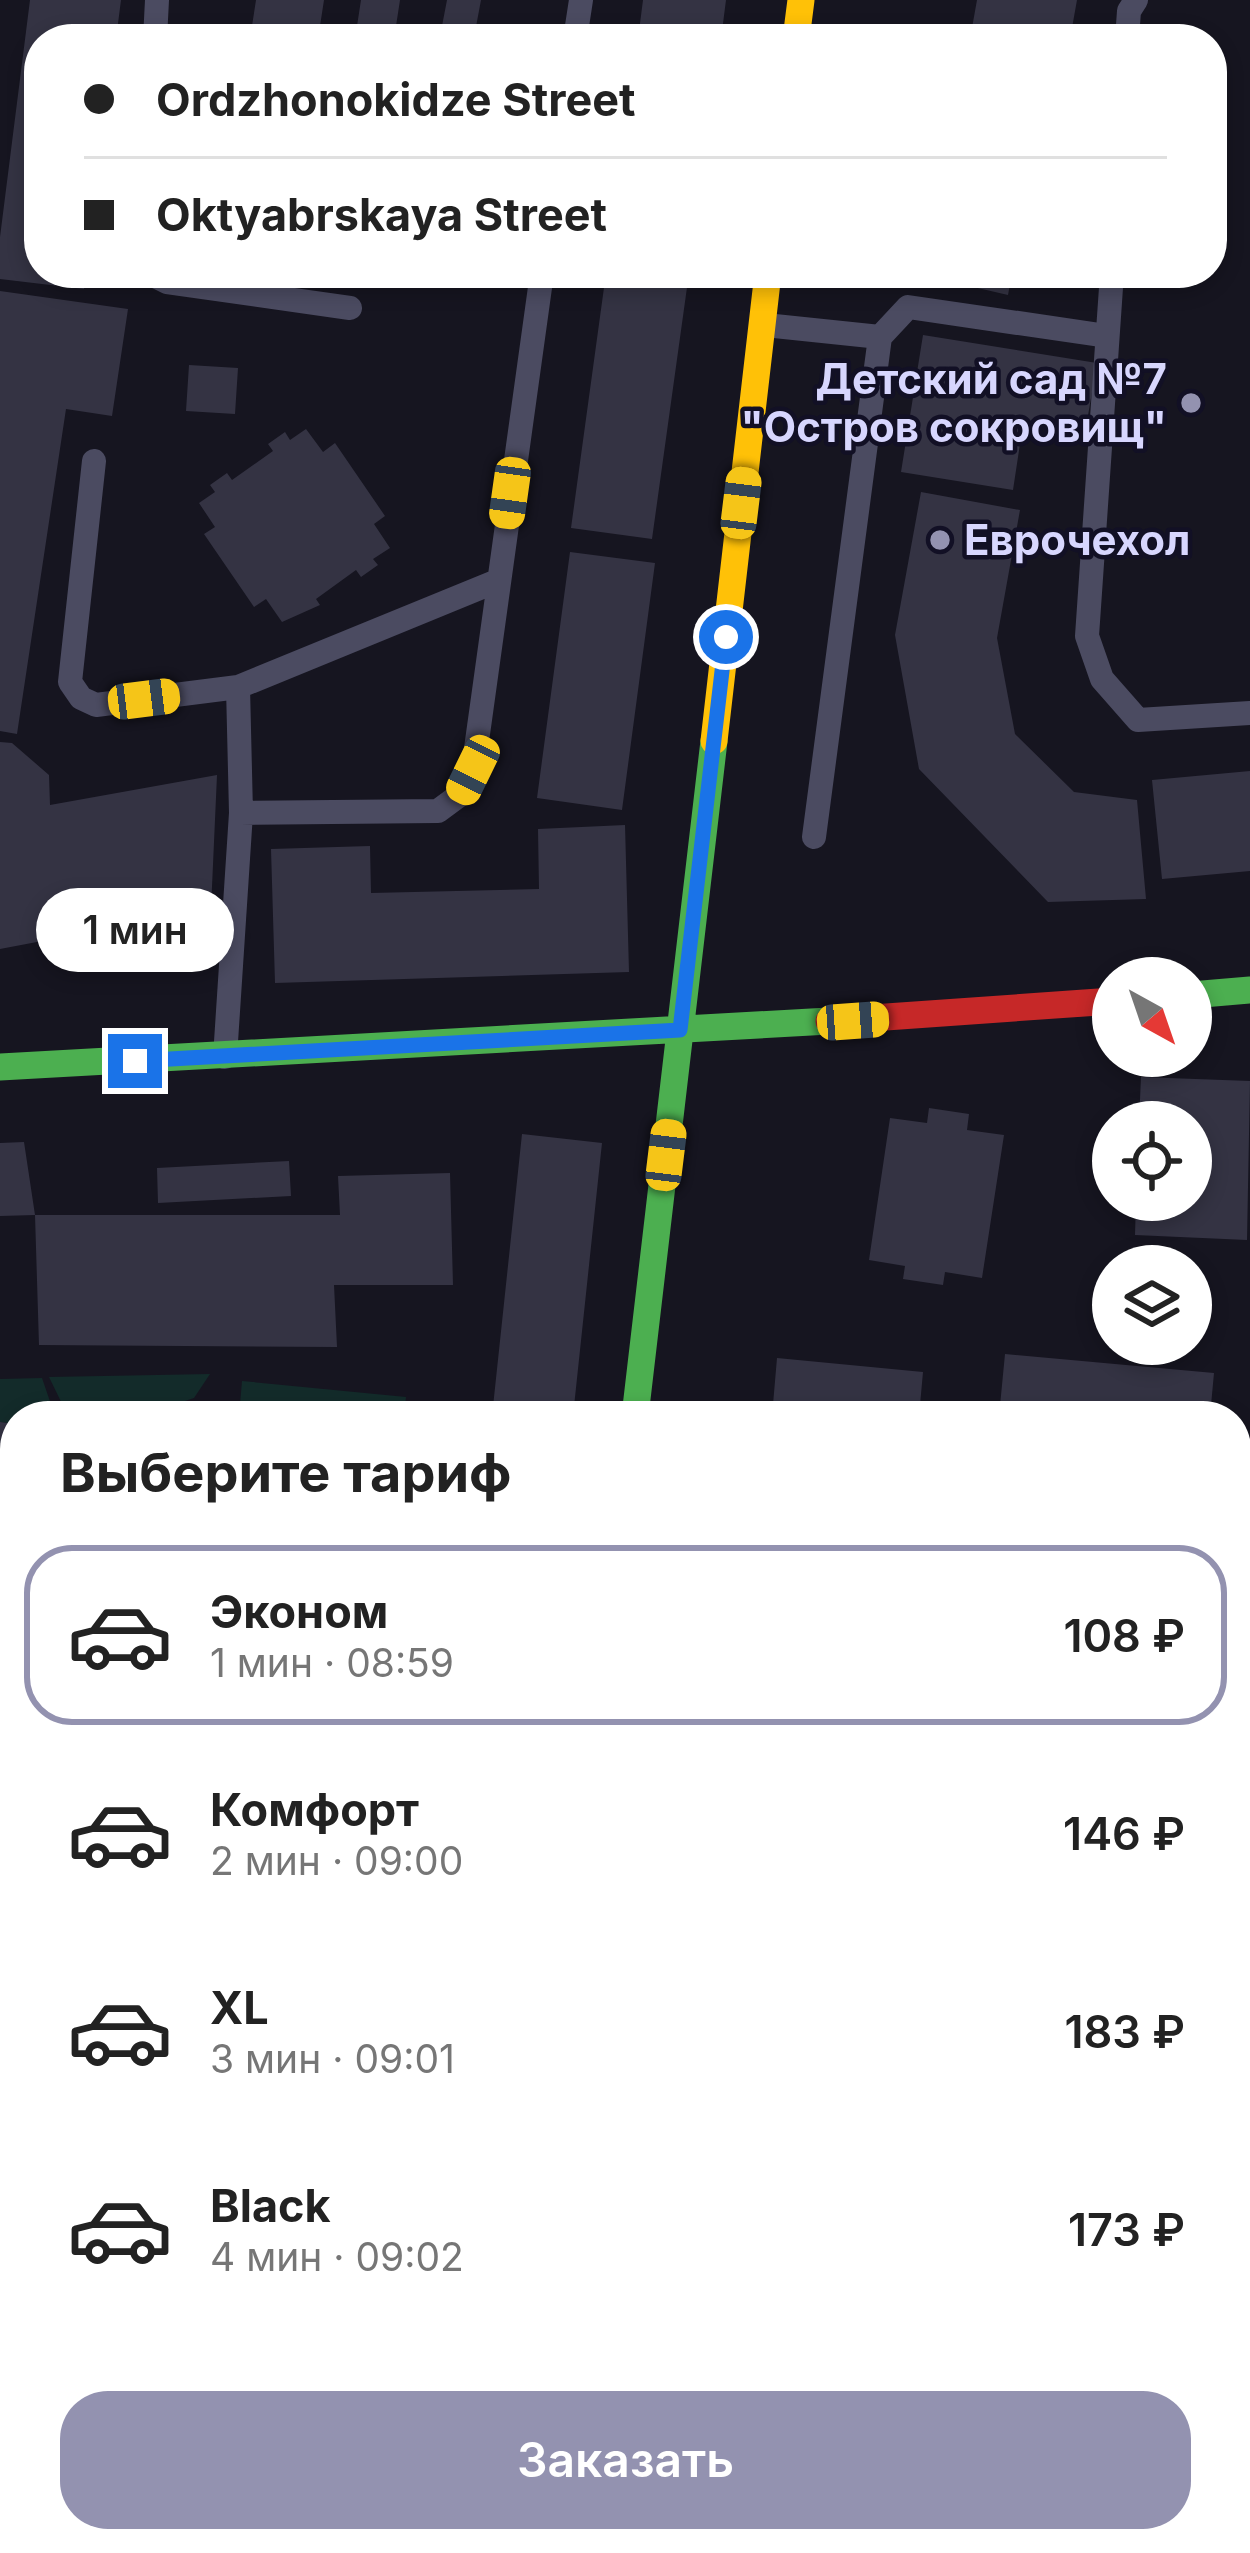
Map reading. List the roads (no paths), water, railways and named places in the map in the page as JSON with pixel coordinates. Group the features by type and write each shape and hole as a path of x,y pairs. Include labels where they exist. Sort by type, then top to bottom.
{"street":[{"path":"637,1401 766,288"},
{"path":"1212,994 1250,991"},
{"path":"0,1067 1092,1002"}],"lane":[{"path":"209,288 350,308"},
{"path":"241,813 438,811 461,794 473,770 540,288"},
{"path":"1111,288 1087,636 1102,679 1138,720 1250,713"},
{"path":"814,837 880,337 908,307 1108,336"},
{"path":"762,324 880,337"},
{"path":"94,461 70,682 81,698 97,705 238,687 497,581"},
{"path":"225,1057 241,813 238,687"}],"place":[{"name":"Детский сад №7 \"Остров сокровищ\"","path":"1191,403"},
{"name":"Еврочехол","path":"940,540"}]}
